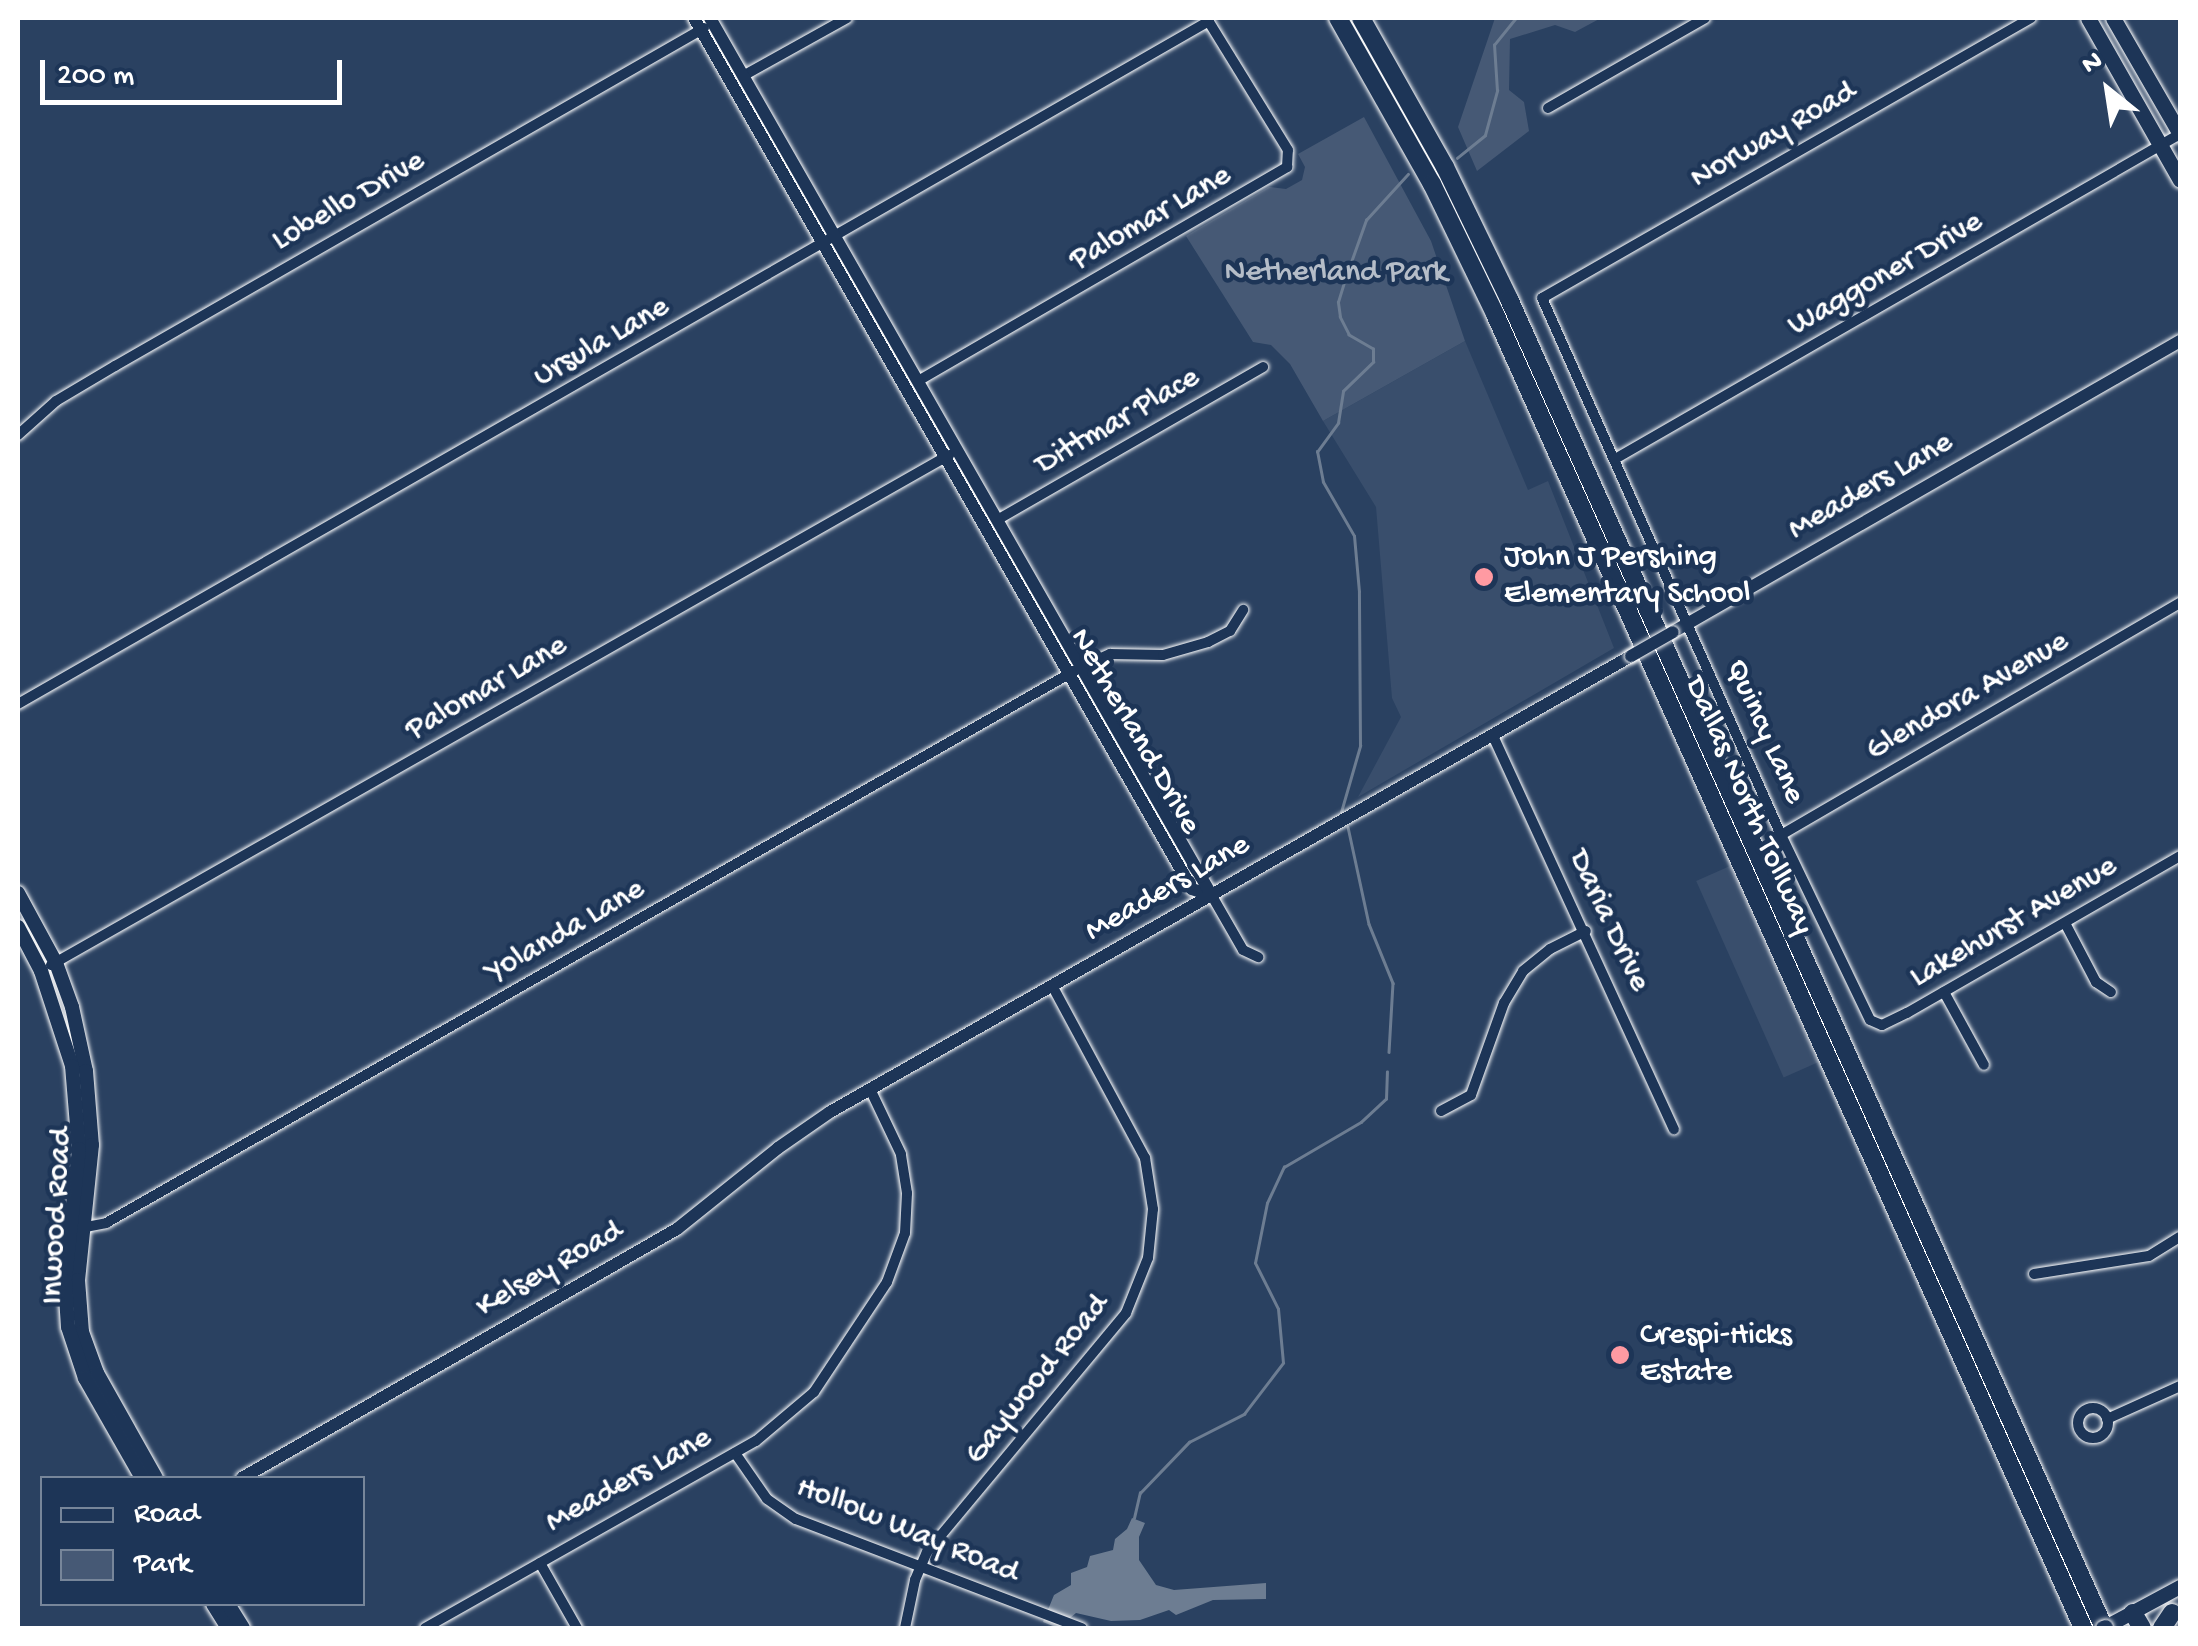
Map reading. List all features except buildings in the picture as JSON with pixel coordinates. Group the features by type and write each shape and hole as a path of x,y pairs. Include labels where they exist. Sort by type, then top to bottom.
{"highway":[{"name":"Dallas North Tollway","path":"1338,18 1432,184 1495,314 2083,1628"},
{"name":"Dallas North Tollway","path":"1361,18 1445,167 1493,265 2124,1625"}],"main road":[{"path":"2088,18 2180,180"},
{"path":"2113,18 2180,134"},
{"name":"Inwood Road","path":"18,893 56,962 76,1021 82,1096"},
{"name":"Inwood Road","path":"18,928 41,970 63,1028 92,1145 77,1229 77,1299 91,1376 141,1476"},
{"name":"Inwood Road","path":"91,1376 155,1476"},
{"path":"2124,1625 2180,1587"},
{"path":"214,1606 228,1628"},
{"path":"229,1606 243,1628"},
{"path":"2124,1625 2172,1617"}],"street":[{"path":"743,76 847,18"},
{"path":"1548,108 1705,18"},
{"name":"Norway Road","path":"1542,298 2030,18"},
{"name":"Palomar Lane","path":"918,382 1281,174 1290,158 1288,150 1207,19"},
{"name":"Ursula Lane","path":"18,704 830,241 1207,19"},
{"name":"Netherland Drive","path":"704,22 743,76 769,134"},
{"name":"Netherland Drive","path":"704,22 951,454 1192,889 1212,896"},
{"name":"Lobello Drive","path":"18,435 56,401 704,22"},
{"name":"Waggoner Drive","path":"1615,459 2180,134"},
{"name":"Quincy Lane","path":"1542,298 1781,835 1870,1020"},
{"name":"Meaders Lane","path":"425,1628 736,1452 780,1424 814,1392 872,1308 898,1258 907,1214 905,1172 896,1138 870,1090 2180,342"},
{"name":"Netherland Drive","path":"891,348 918,382 951,454 997,520 1212,896"},
{"name":"Dittmar Place","path":"997,520 1263,367"},
{"name":"Palomar Lane","path":"41,970 951,454"},
{"name":"Glendora Avenue","path":"1781,835 2180,603"},
{"name":"Yolanda Lane","path":"77,1229 122,1214 1083,666 1110,654 1163,655 1208,642 1230,630 1242,610"},
{"name":"Daria Drive","path":"1493,736 1674,1129"},
{"name":"Lakehurst Avenue","path":"1870,1020 1882,1024 1944,992 2180,856"},
{"path":"1212,896 1243,950 1258,956"},
{"path":"2065,923 2096,982 2111,992"},
{"path":"1441,1111 1471,1095 1504,1003 1523,971 1550,950 1586,931"},
{"name":"Gaywood Road","path":"905,1628 919,1566 1126,1313 1148,1258 1154,1209 1145,1158 1054,986"},
{"path":"1944,992 1984,1066"},
{"name":"Kelsey Road","path":"246,1476 677,1230 778,1148 870,1090"},
{"path":"2034,1274 2148,1256 2180,1237"},
{"path":"2107,1419 2180,1386"},
{"name":"Hollow Way Road","path":"736,1452 756,1485 784,1512 1082,1628"},
{"path":"540,1563 577,1628"}],"shaded area":[{"name":"John J Pershing Elementary School","path":"1465,341 1528,490 1548,481 1614,648 1358,797 1401,717 1392,698 1376,507 1323,421"},
{"path":"1730,866 1817,1062 1784,1077 1696,881"},
{"path":"1132,1518 1145,1523 1139,1537 1139,1560 1156,1585 1174,1590 1266,1583 1266,1599 1213,1600 1176,1615 1169,1610 1140,1620 1111,1621 1076,1613 1058,1628 1043,1622 1054,1595 1071,1585 1071,1573 1087,1567 1090,1556 1113,1550 1115,1539 1127,1529"}],"green space":[{"path":"1495,18 1601,18 1575,32 1555,25 1510,39 1509,90 1524,102 1529,131 1477,171 1458,127"},
{"name":"Netherland Park","path":"1364,117 1431,241 1465,341 1323,421 1290,364 1271,345 1253,342 1186,236 1269,187 1286,189 1302,180 1305,167 1298,154"}],"waterway":[{"path":"1457,158 1485,135 1497,91 1494,45 1516,18"},
{"path":"1341,812 1360,746 1359,592 1354,536 1323,482 1317,452 1338,423 1343,391 1373,362 1373,349 1349,335 1340,317 1338,302 1345,279 1366,220 1408,174"},
{"path":"1348,827 1369,924 1393,983 1389,1052"},
{"path":"1134,1518 1140,1493 1189,1442 1244,1414 1283,1363 1278,1309 1255,1263 1267,1203 1284,1167 1361,1122 1386,1099 1387,1072"}],"place":[{"name":"John J Pershing Elementary School","path":"1484,577"},
{"name":"Crespi-Hicks Estate","path":"1620,1355"}]}
